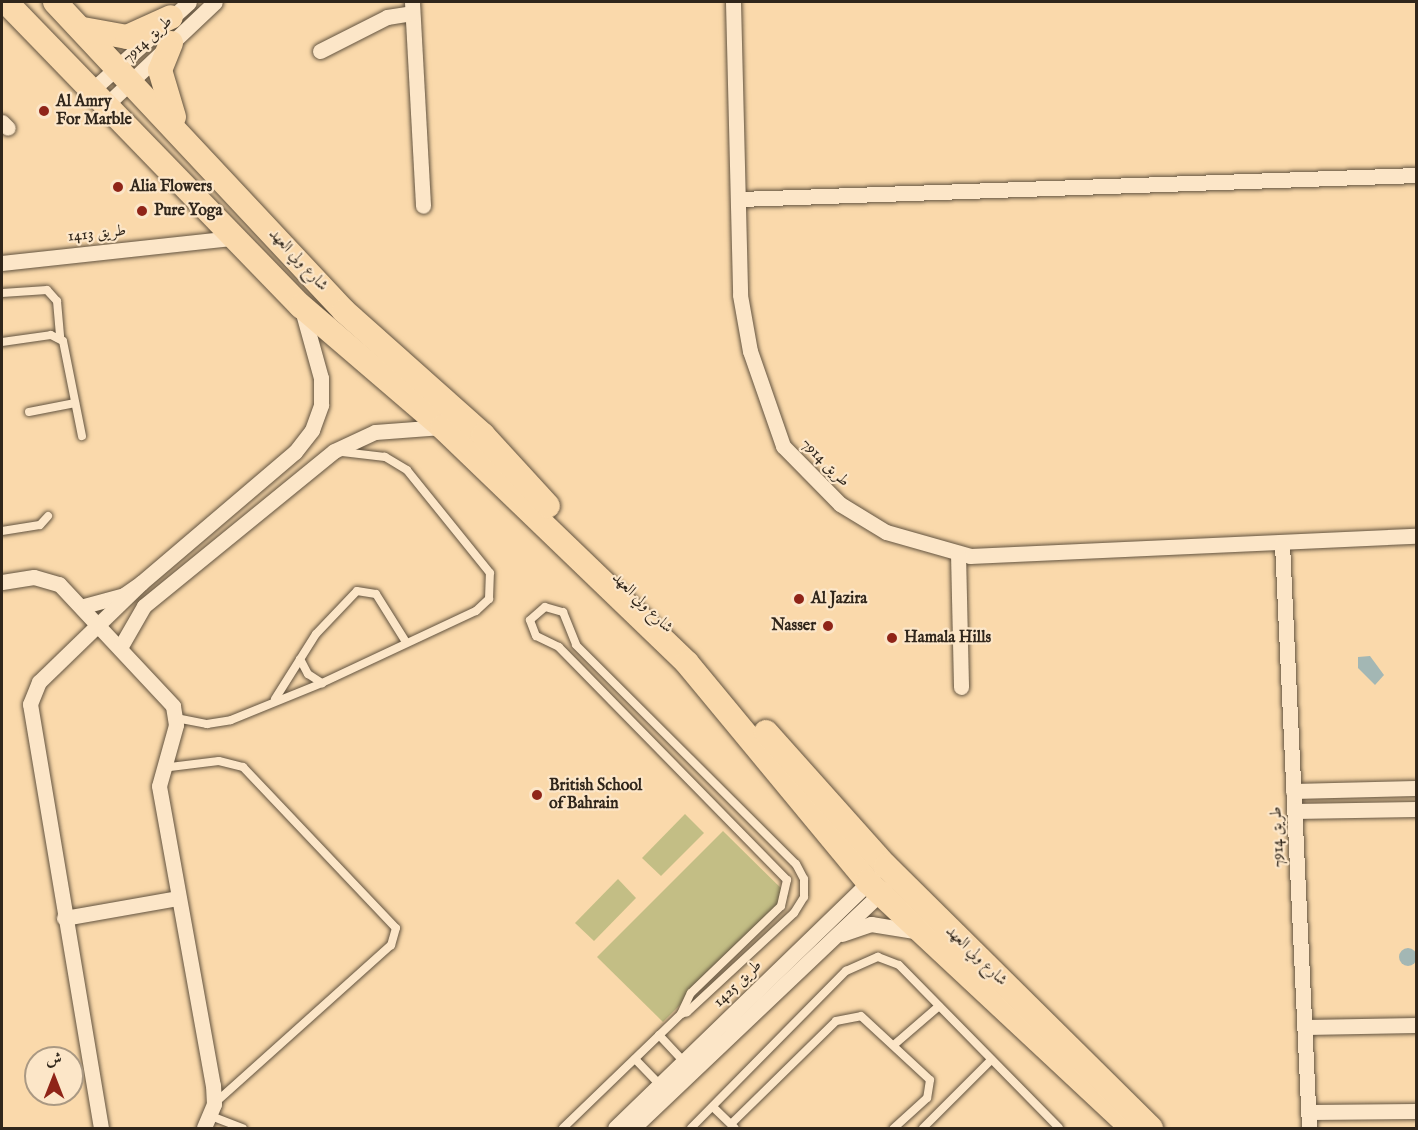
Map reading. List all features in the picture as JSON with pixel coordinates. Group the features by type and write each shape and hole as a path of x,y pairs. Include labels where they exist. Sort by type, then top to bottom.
{"main road":[{"name":"شارع ولي العهد","path":"6,2 301,306 565,533"},
{"name":"شارع ولي العهد","path":"55,2 181,132 344,310 483,435 565,533 687,663 883,880 1151,1128"},
{"path":"81,28 127,38 180,9"},
{"path":"171,43 163,54 161,87 181,132"},
{"name":"شارع ولي العهد","path":"883,880 922,934 1132,1128"}],"street":[{"name":"طريق 7914","path":"124,73 171,43 215,2"},
{"name":"طريق 7914","path":"733,2 740,199 740,295 750,351 783,446 840,504 886,532 958,553 1282,544 1416,536"},
{"path":"320,51 412,7 423,206"},
{"name":"طريق 7914","path":"98,98 124,73 180,9"},
{"path":"740,199 1416,176"},
{"name":"طريق 1413","path":"2,262 233,238"},
{"path":"84,606 124,595 141,583 295,452 312,430 321,405 321,378 301,306"},
{"path":"121,646 144,606 334,451 375,432 441,426"},
{"path":"295,452 310,470"},
{"name":"طريق 7914","path":"1282,544 1310,1128"},
{"path":"958,553 961,687"},
{"path":"2,582 47,579 84,606 167,695 176,718 160,768 160,799 178,898 210,1116"},
{"path":"101,1128 64,918 30,704 39,682 102,625 141,583"},
{"path":"1293,791 1415,788"},
{"path":"1294,811 1416,809"},
{"name":"طريق 1425","path":"688,1066 837,936 883,880"},
{"name":"طريق 1425","path":"615,1128 664,1089 883,880"},
{"path":"64,918 178,898"},
{"path":"837,936 889,924 922,934"},
{"path":"1306,1027 1416,1025"},
{"name":"طريق 1425","path":"633,1128 664,1089"},
{"path":"1309,1112 1416,1110"}],"lane":[{"path":"2,293 47,290 57,301 60,338 82,436"},
{"path":"2,342 60,338"},
{"path":"29,412 75,403"},
{"path":"176,718 219,723 273,700 322,683 483,606 492,590 490,573 407,470 376,455 334,451"},
{"path":"2,531 40,525 48,516"},
{"path":"273,700 316,634 361,589 376,594 406,642"},
{"path":"563,1128 681,1014 702,1003 794,913 804,897 804,879 796,864 570,634 563,612 540,608 532,615 532,631 553,644 787,880 781,906 691,993 681,1014"},
{"path":"553,644 570,634"},
{"path":"300,659 308,674 322,683"},
{"path":"160,768 219,761 243,767 396,928 391,945 210,1116 243,1128"},
{"path":"691,1128 855,963 889,959 939,1006 1059,1128"},
{"path":"895,1044 939,1006"},
{"path":"713,1107 733,1126 836,1020 861,1016 895,1044 931,1086 927,1098 894,1128"},
{"path":"659,1035 688,1066"},
{"path":"635,1059 664,1089"},
{"path":"922,1128 990,1060"}],"shaded area":[{"path":"1370,656 1384,675 1375,685 1358,668 1358,657"},
{"path":"685,814 704,833 661,876 642,858"},
{"path":"723,831 789,896 663,1022 597,957"},
{"path":"618,879 636,898 594,941 575,923"},
{"path":"1408,948 1414,951 1417,957 1414,963 1408,966 1402,963 1399,957 1402,951"}],"place":[{"name":"Al Amry For Marble","path":"44,111"},
{"name":"Alia Flowers","path":"118,187"},
{"name":"Pure Yoga","path":"142,211"},
{"name":"Al Jazira","path":"799,599"},
{"name":"Nasser","path":"828,626"},
{"name":"Hamala Hills","path":"892,638"},
{"name":"British School of Bahrain","path":"537,795"}]}
